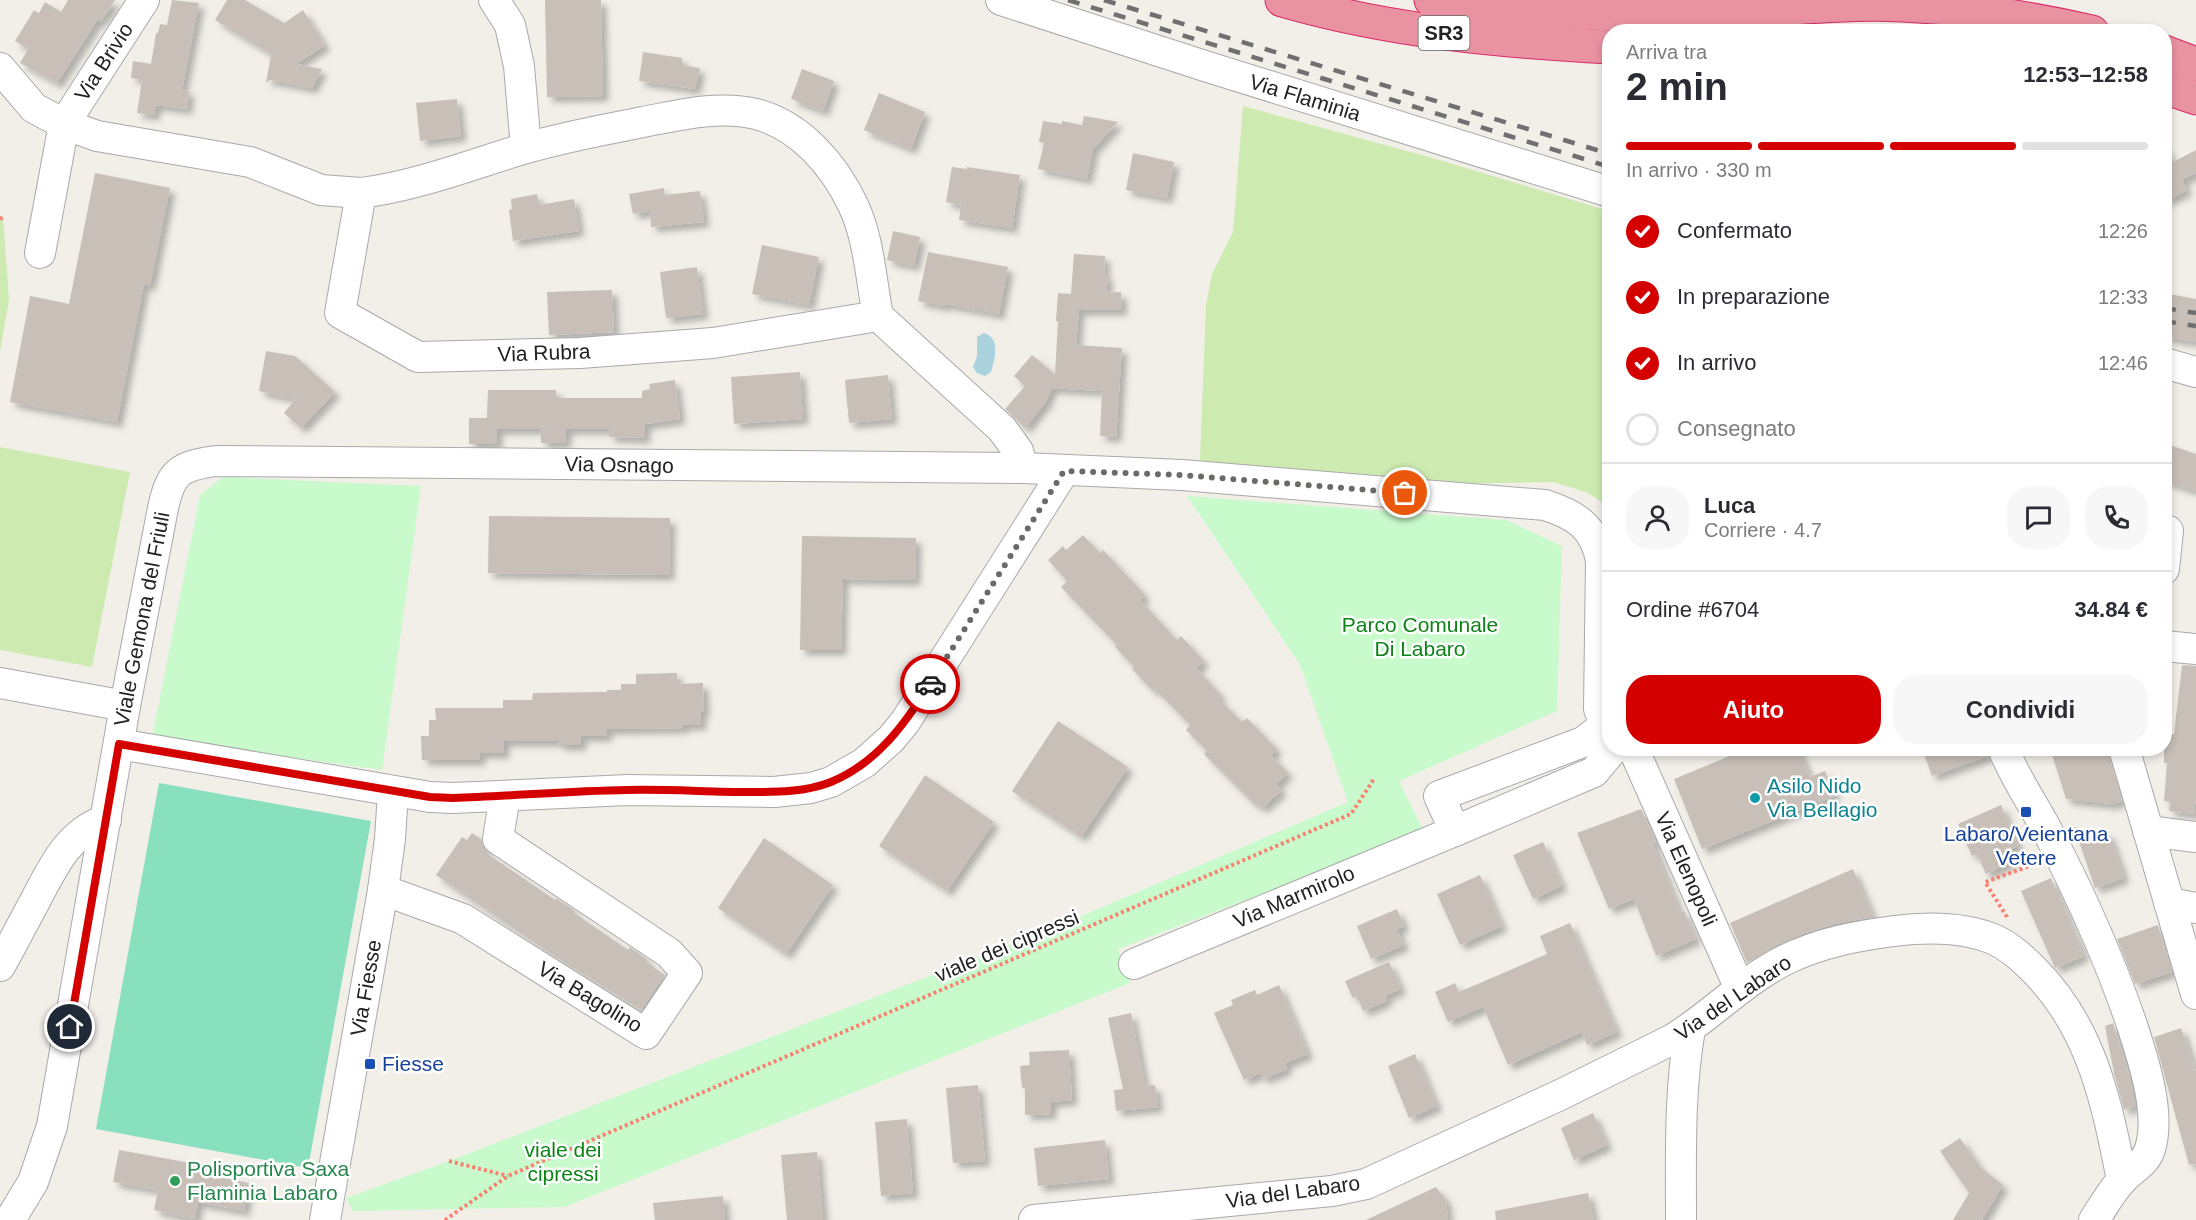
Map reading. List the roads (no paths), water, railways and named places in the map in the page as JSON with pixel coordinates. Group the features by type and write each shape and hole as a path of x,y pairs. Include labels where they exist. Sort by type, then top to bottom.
{"highway":[{"name":"SR3","path":"1282,0 1330,13 1422,30 1504,40 1602,46"},
{"name":"SR3","path":"1431,0 1529,11 1620,15 1901,4 1989,13 2049,24"},
{"path":"2172,55 2196,64"},
{"path":"2172,90 2196,98"}],"street":[{"name":"Via Brivio","path":"64,124 144,0"},
{"path":"494,0 510,25 519,66 526,148"},
{"name":"Via Flaminia","path":"1001,0 1220,71 1602,190"},
{"path":"0,68 34,108 64,124 97,136 250,162 321,190 361,193 411,183 562,138 655,120 718,110 752,114 771,120 809,144 822,156 844,189 861,226 878,316 1002,429 1021,456 1023,468"},
{"path":"40,253 64,124"},
{"name":"Via Rubra","path":"361,193 340,313 418,357 580,353 713,344 878,316"},
{"path":"2172,365 2196,372"},
{"name":"Via Osnago","path":"177,473 192,465 216,461 1023,468 1182,475 1545,505 1566,513 1587,527 1596,539 1599,548 1601,561 1599,702 1602,716"},
{"path":"119,744 393,792 453,798 628,790 774,792 811,788 849,773 877,753 905,722 1064,471"},
{"name":"Viale Gemona del Friuli","path":"17,1219 36,1176 52,1126 125,706 167,489 177,473"},
{"path":"2172,647 2196,650"},
{"path":"0,683 125,706"},
{"name":"Via Marmirolo","path":"1134,964 1455,831 1439,796 1602,735"},
{"name":"Via Elenopoli","path":"1637,756 1740,989"},
{"path":"2006,756 2059,855 2106,953 2140,1047 2147,1077 2152,1118 2150,1149 2145,1160 2122,1180 2094,1220"},
{"path":"2126,756 2148,831 2183,906 2196,994"},
{"name":"Via Fiesse","path":"325,1220 383,890 393,792"},
{"name":"Via Bagolino","path":"383,890 463,919 646,1034 687,973 669,953 498,839 505,796"},
{"path":"0,966 60,857 81,833 106,820"},
{"path":"2148,831 2196,837"},
{"name":"Via del Labaro","path":"1034,1220 1192,1212 1366,1184 1560,1095 1673,1039 1690,1029 1770,968 1803,952 1846,939 1902,930 1938,930 1976,934 1998,942 2019,955 2058,998 2082,1038 2103,1095 2122,1180"},
{"path":"1681,1220 1683,1086 1690,1029"}],"water":[{"path":"984,333 993,339 995,344 991,372 985,376 977,373 973,367 977,356 977,337"}],"railway":[{"path":"1068,0 1602,165"},
{"path":"1104,0 1602,152"},
{"path":"2172,309 2196,313"},
{"path":"2172,322 2196,326"}],"place":[{"name":"Asilo Nido Via Bellagio","path":"1755,798"},
{"name":"Labaro/Veientana Vetere","path":"2026,812"},
{"name":"Fiesse","path":"370,1064"},
{"name":"Polisportiva Saxa Flaminia Labaro","path":"175,1181"}],"park label":[{"name":"Parco Comunale Di Labaro","path":"1420,637"},
{"name":"viale dei cipressi","path":"563,1162"}]}
